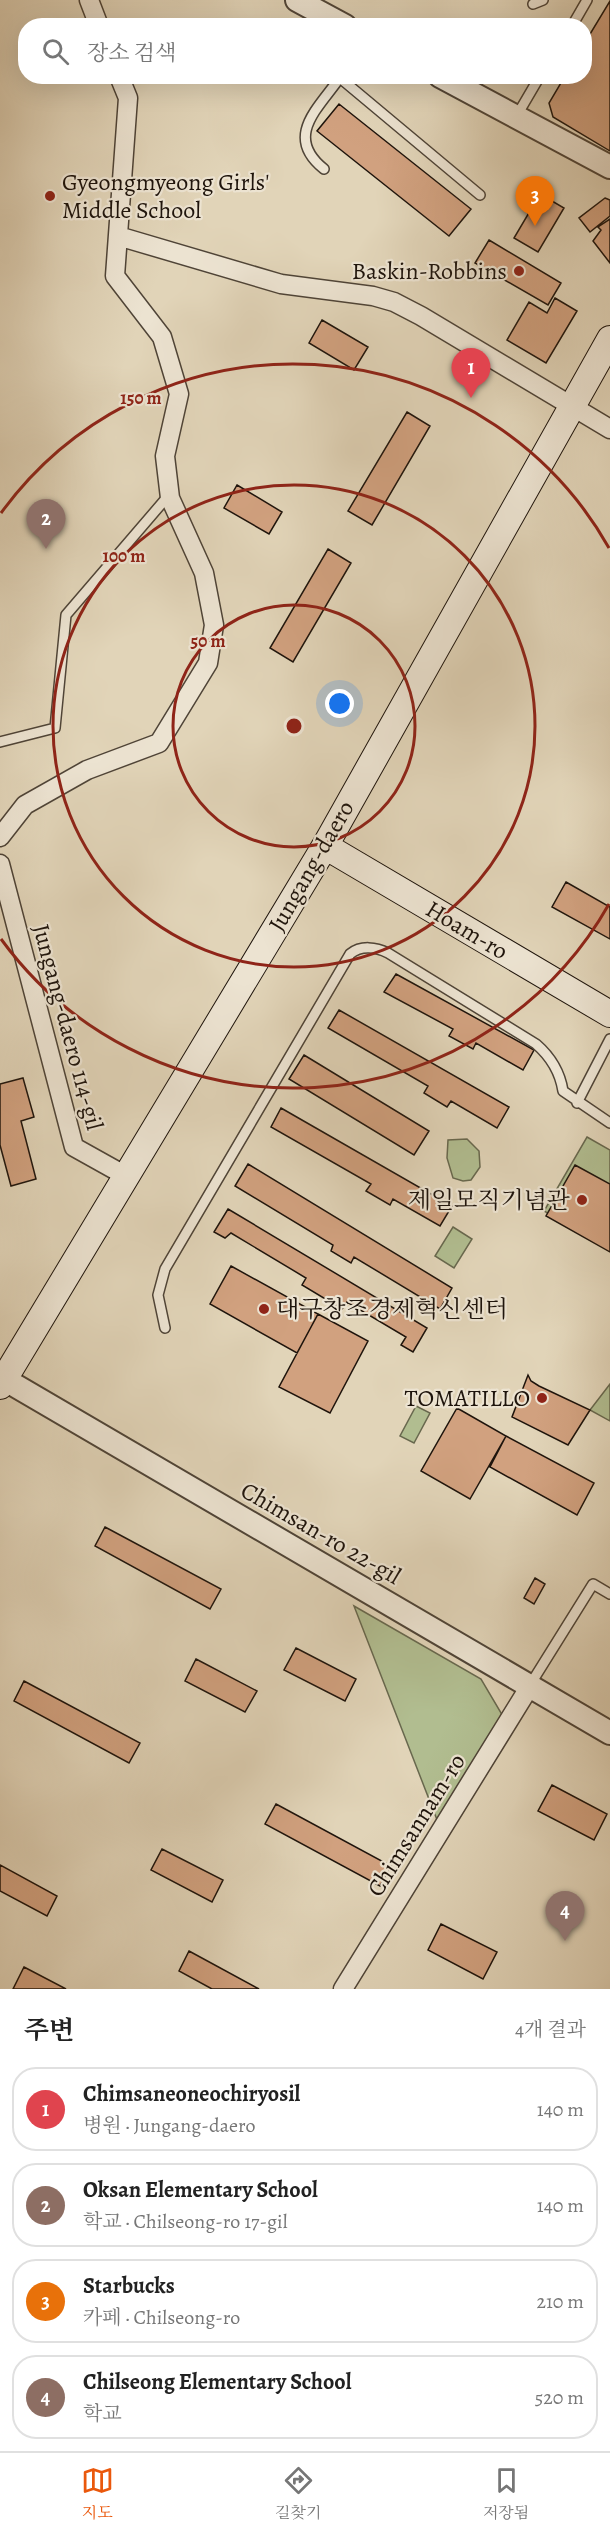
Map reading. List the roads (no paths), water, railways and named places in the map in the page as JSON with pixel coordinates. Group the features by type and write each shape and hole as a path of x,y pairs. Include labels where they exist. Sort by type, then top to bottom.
{"main road":[{"name":"Jungang-daero","path":"2,1383 324,846 610,339"},
{"name":"Hoam-ro","path":"324,846 610,1014"}],"street":[{"path":"89,0 96,18"},
{"path":"307,2 332,18"},
{"path":"0,837 25,805 87,770 159,744 208,663 214,625 204,573 169,494 165,456 179,394 162,337 115,276 128,98 122,84"},
{"path":"455,84 610,167"},
{"path":"118,236 281,284 373,296 394,303 421,316 610,429"},
{"name":"Jungang-daero 114-gil","path":"0,864 74,1147 126,1176"},
{"name":"Chimsan-ro 22-gil","path":"2,1383 610,1734"},
{"name":"Chimsannam-ro","path":"343,1989 530,1686"}],"lane":[{"path":"533,4 543,0"},
{"path":"577,18 587,0"},
{"path":"324,169 308,152 306,129 334,84"},
{"path":"348,84 480,195"},
{"path":"516,117 535,84"},
{"path":"0,742 55,728 66,615 169,494"},
{"path":"165,1328 158,1295 165,1269 350,954 356,950 377,948 388,953 536,1044 547,1054 560,1076 563,1091 577,1103 610,1123"},
{"path":"577,1103 610,1039"},
{"path":"530,1686 593,1584 610,1594"}],"place":[{"name":"Gyeongmyeong Girls' Middle School","path":"50,196"},
{"name":"Starbucks","path":"535,226"},
{"name":"Baskin-Robbins","path":"519,271"},
{"name":"Chimsaneoneochiryosil","path":"471,398"},
{"name":"Oksan Elementary School","path":"46,549"},
{"name":"제일모직기념관","path":"582,1200"},
{"name":"대구창조경제혁신센터","path":"264,1309"},
{"name":"TOMATILLO","path":"542,1398"},
{"name":"Chilseong Elementary School","path":"565,1941"}]}
